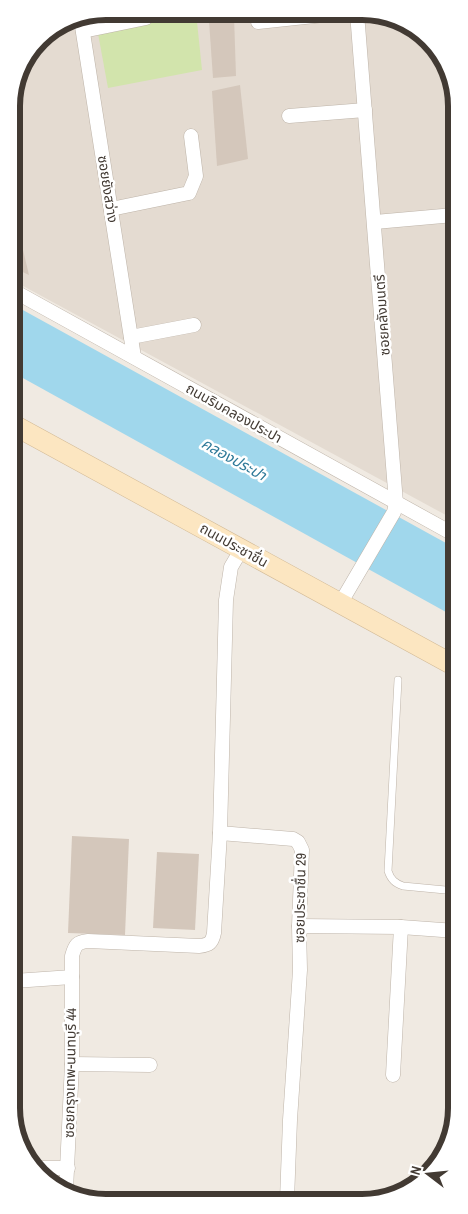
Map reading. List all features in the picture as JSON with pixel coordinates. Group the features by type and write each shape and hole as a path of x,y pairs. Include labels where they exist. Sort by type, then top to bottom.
{"main road":[{"name":"ถนนประชาชื่น","path":"20,428 448,662"}],"street":[{"path":"82,26 130,20"},
{"path":"258,22 277,20"},
{"name":"ซอยคลังมนตรี","path":"358,20 395,507"},
{"name":"ซอยยังสว่าง","path":"82,26 134,357"},
{"path":"289,116 365,110"},
{"path":"111,208 189,193 196,176 191,136"},
{"path":"374,222 448,216"},
{"name":"ถนนริมคลองประปา","path":"20,294 134,357 395,507 448,532"},
{"path":"131,337 194,325"},
{"path":"340,604 395,507"},
{"path":"220,833 226,600 231,567 241,550"},
{"name":"ซอยประชาชื่น 29","path":"220,833 293,839 298,842 302,850 299,926 300,970 287,1194"},
{"name":"ซอยกรุงเทพ-นนทบุรี 44","path":"65,1183 68,1168 72,1064 72,956 77,944 88,941 207,945 212,941 214,933 220,833"},
{"path":"299,926 401,927 448,930"},
{"path":"392,1075 401,927"},
{"path":"20,981 72,977"},
{"path":"72,1064 150,1065"},
{"path":"44,1168 68,1168"}],"lane":[{"path":"398,680 388,871 391,879 403,886 448,889"}],"shaded area":[{"path":"106,20 362,20 379,22 400,29 419,41 430,53 437,63 445,83 448,106 448,516 20,284 20,100 23,83 29,68 38,53 49,41 63,31 78,25"}],"green space":[{"path":"140,20 197,20 202,70 108,88 97,28"}],"water":[{"name":"คลองประปา","path":"20,308 448,544 448,613 20,376"}],"building":[{"path":"234,20 236,76 213,78 209,21"},
{"path":"240,85 248,159 217,166 212,91"},
{"path":"20,237 29,275 20,271"},
{"path":"72,836 129,839 125,935 68,933"},
{"path":"157,852 199,854 195,930 153,928"}]}
